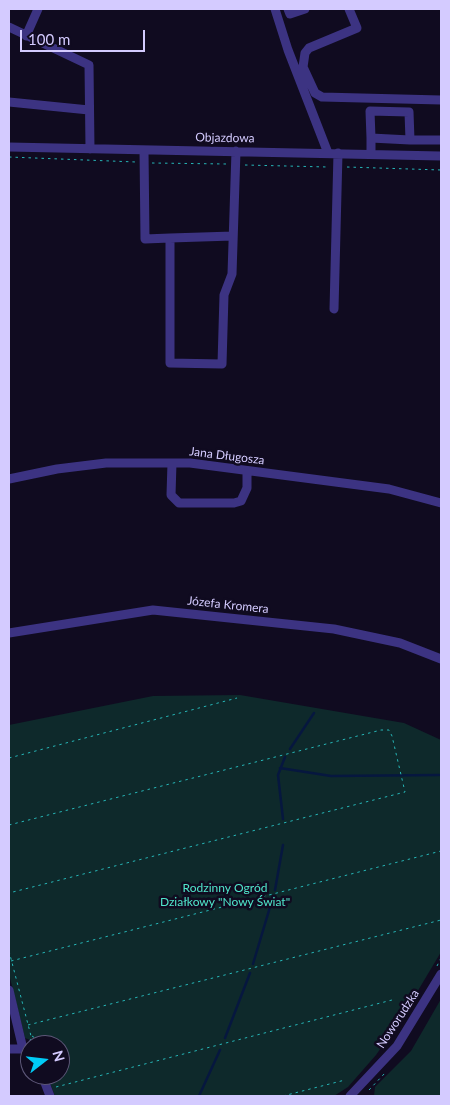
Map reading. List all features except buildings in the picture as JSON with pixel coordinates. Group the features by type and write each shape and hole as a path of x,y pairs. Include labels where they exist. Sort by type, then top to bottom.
{"street":[{"path":"26,36 38,9"},
{"path":"276,9 288,50 328,153"},
{"path":"288,9 290,14 305,9"},
{"path":"349,9 357,28 309,48 305,53 303,67 315,93 322,97 441,100"},
{"path":"9,27 89,65 90,149"},
{"path":"9,102 89,110"},
{"path":"371,154 370,111 409,112 410,140"},
{"path":"371,138 441,140"},
{"name":"Objazdowa","path":"9,147 441,156"},
{"path":"144,150 145,239 233,236"},
{"path":"170,238 170,363 222,364 224,294 232,274 236,151"},
{"path":"334,309 338,154"},
{"path":"172,463 171,495 179,503 234,503 241,501 248,488 247,471"},
{"name":"Jana Długosza","path":"9,479 57,468 98,464 172,463 389,489 441,503"},
{"name":"Józefa Kromera","path":"9,633 153,610 334,629 400,643 441,658"},
{"name":"Noworudzka","path":"350,1096 397,1046 439,970"},
{"path":"9,990 23,1035"}],"path":[{"path":"9,157 144,163 441,170"},
{"path":"9,758 237,698"},
{"path":"9,825 381,730 389,730 392,736 405,792 9,893"},
{"path":"11,960 441,850"},
{"path":"28,1024 441,920"},
{"path":"9,951 31,1035"},
{"path":"439,970 441,958"},
{"path":"55,1087 392,1000"},
{"path":"283,1096 345,1080"}],"green space":[{"name":"Rodzinny Ogród Działkowy \"Nowy Świat\"","path":"240,695 404,723 441,740 441,952 401,1019 376,1055 348,1087 334,1096 55,1096 51,1085 70,1085 70,1035 24,1035 9,974 9,725 153,696"},
{"path":"441,999 441,1096 374,1096 375,1087 411,1051"}],"waterway":[{"path":"290,749 314,713"},
{"path":"283,819 278,775 285,757"},
{"path":"280,768 331,776 439,775"},
{"path":"275,890 283,845"},
{"path":"253,964 273,897"},
{"path":"225,1038 250,973"},
{"path":"199,1096 220,1050"}]}
